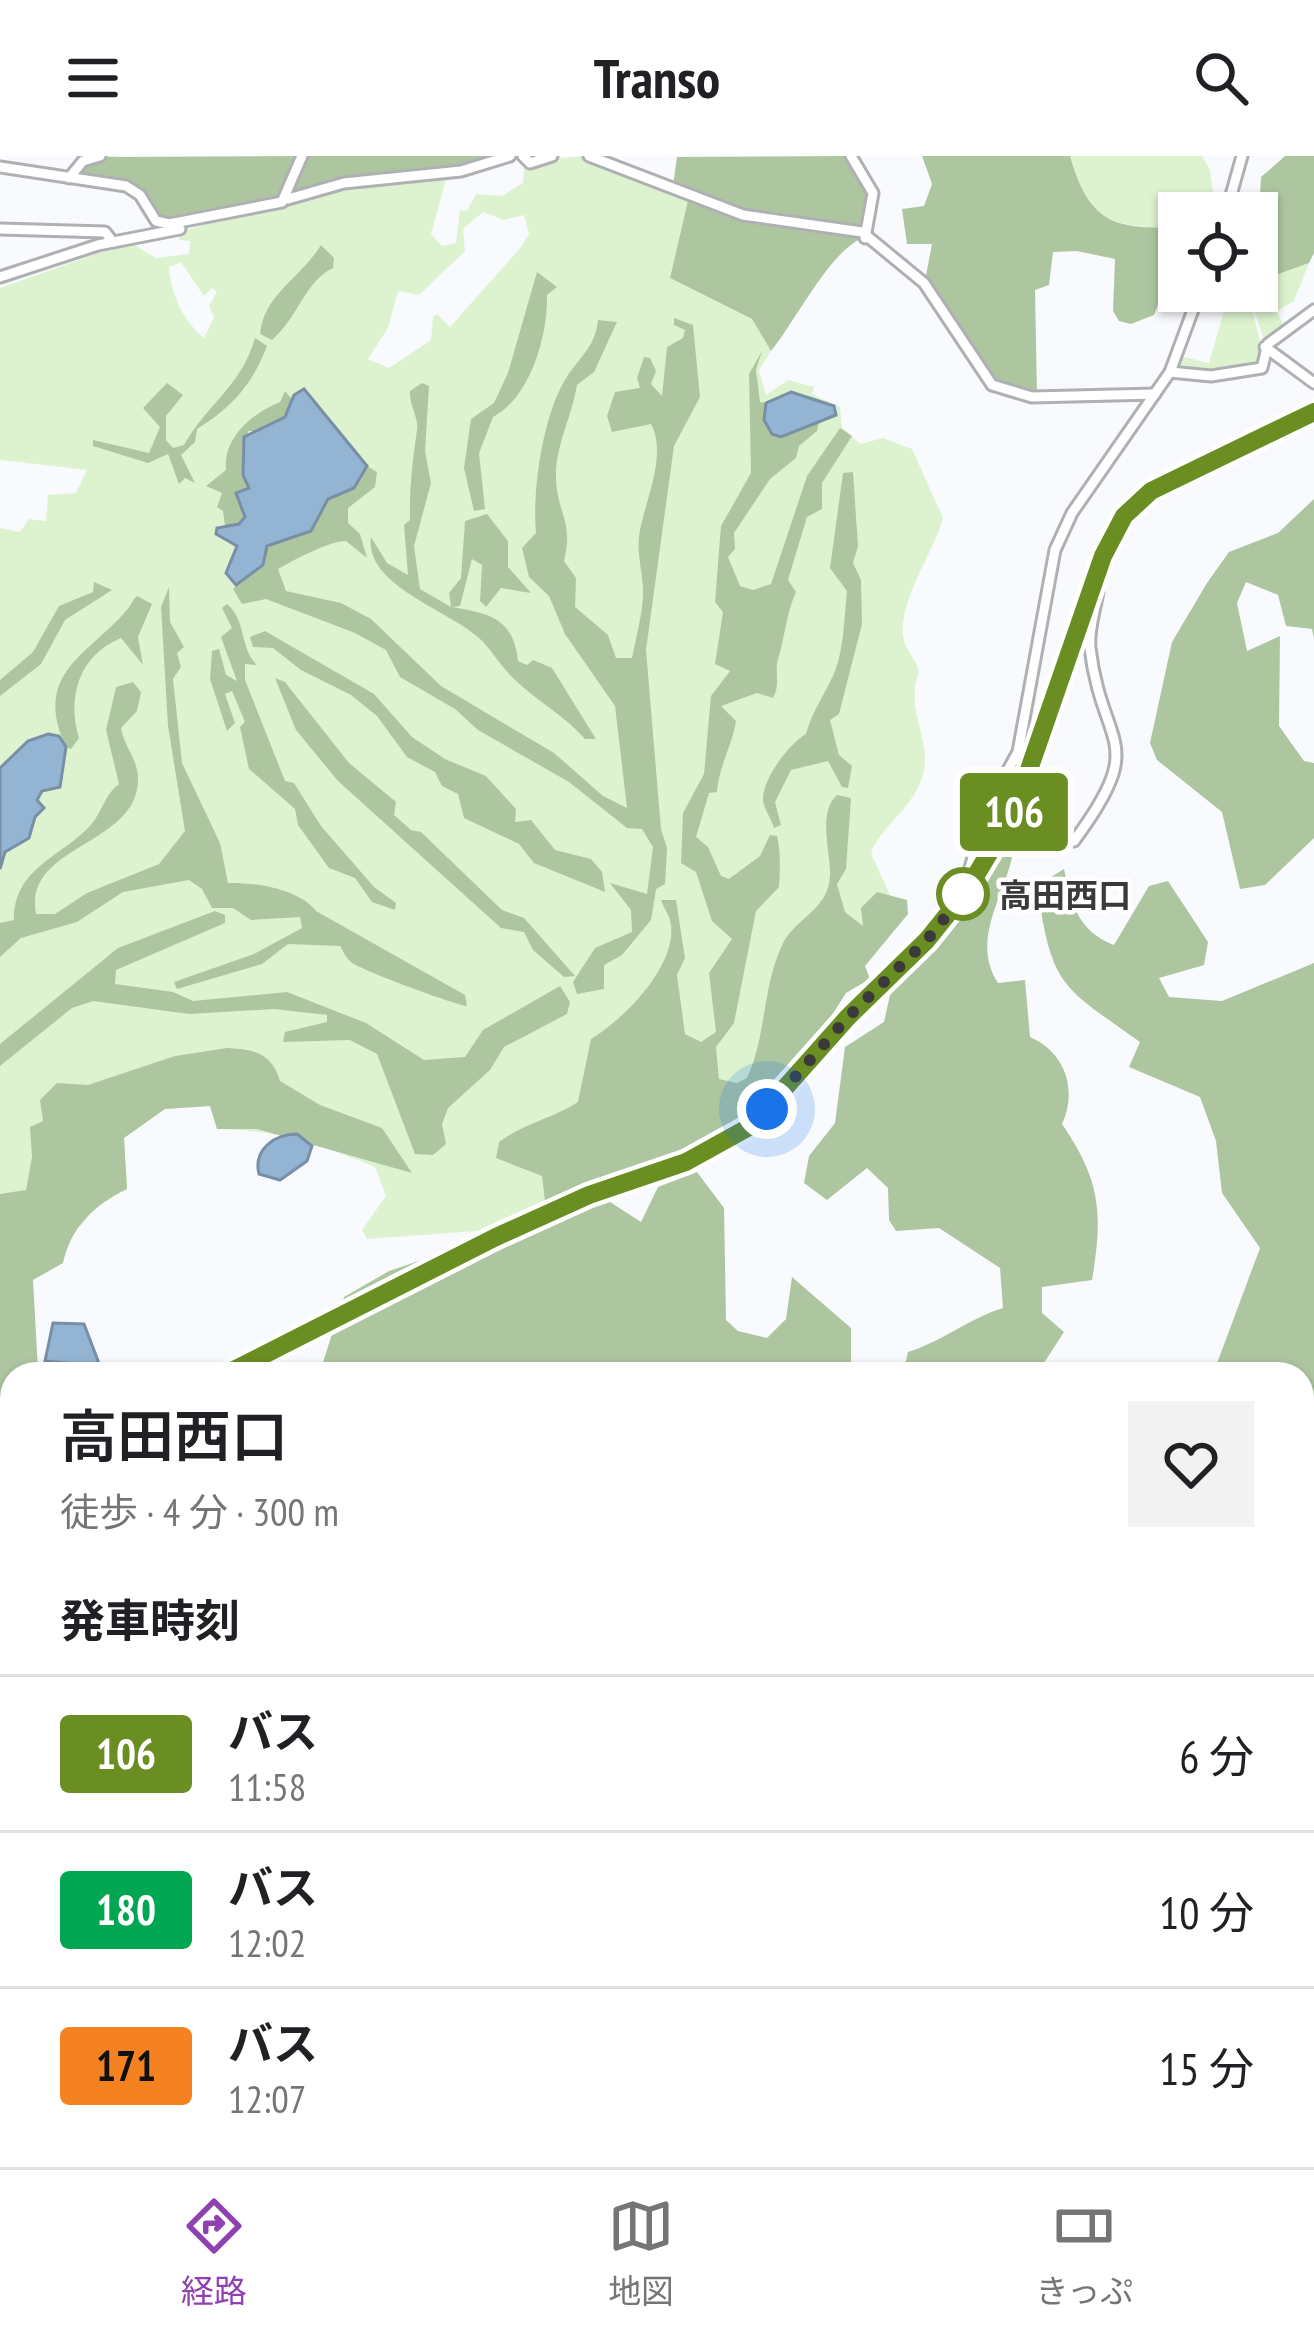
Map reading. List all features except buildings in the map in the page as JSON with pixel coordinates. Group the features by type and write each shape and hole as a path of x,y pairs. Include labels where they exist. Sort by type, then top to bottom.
{"main road":[{"path":"248,1362 496,1237 733,1138 927,940 972,880 1015,810 1115,530 1151,491 1314,412"}],"street":[{"path":"69,178 83,161 100,156"},
{"path":"286,200 302,156"},
{"path":"0,277 113,242 286,200 414,172 446,174 510,156"},
{"path":"523,156 530,163 552,156"},
{"path":"589,156 743,215 854,228 924,283 992,385 1032,397 1155,394"},
{"path":"851,156 873,193 866,238"},
{"path":"1232,192 1242,156"},
{"path":"0,167 131,188 156,221"},
{"path":"141,236 156,221 208,221"},
{"path":"0,230 105,232 113,242"},
{"path":"1262,368 1265,347 1314,310"},
{"path":"972,880 970,868 987,808 1018,752 1055,550 1072,513 1170,372 1192,312"},
{"path":"1265,347 1279,362 1314,383"},
{"path":"1170,372 1211,376 1279,362"},
{"path":"1074,841 1108,792 1118,758 1116,730 1090,645 1094,588"}],"green space":[{"path":"93,156 299,156 284,197 171,222 158,217 135,187 75,177 72,173"},
{"path":"305,156 506,156 448,172 416,170 291,197"},
{"path":"584,156 689,196 670,278 752,319 771,351 759,370 766,395 788,380 814,387 812,394 840,407 842,427 860,444 883,438 912,449 943,518 904,617 906,646 919,672 915,701 924,769 915,792 871,853 892,900 746,1090 596,1184 490,1230 367,1239 362,1230 386,1196 375,1167 298,1140 217,1129 210,1106 165,1109 124,1138 127,1189 100,1201 81,1226 0,1230 0,528 20,532 29,519 46,521 48,495 76,493 87,470 0,460 0,288 129,242 156,258 189,254 190,241 179,240 179,232 344,186 447,176 431,234 442,246 456,243 460,210 467,211 476,194 502,196 523,183 525,161","holes":["483,212 504,220 524,215 529,234 521,247 450,327 437,314 431,340 389,368 368,359 388,328 398,291 419,295 465,251 463,229","181,262 204,296 212,288 217,292 209,306 214,317 204,338 184,315 172,287 169,267"]},
{"path":"848,156 871,197 864,231 744,213 673,186 677,157"},
{"path":"922,156 1070,156 1095,208 1121,223 1158,226 1154,315 1131,324 1119,321 1113,311 1115,259 1077,251 1053,252 1049,285 1035,290 1037,395 993,383 925,281 932,244 907,244 902,209 924,206 932,184"},
{"path":"1070,156 1202,156 1213,192 1158,192 1158,227 1137,226 1107,218 1086,196"},
{"path":"1285,156 1314,156 1314,253 1309,263 1278,274 1278,192 1260,192 1261,177"},
{"path":"689,196 743,217 862,238 825,272 771,351 752,319 670,278"},
{"path":"321,245 334,258 333,268 316,281 272,340 260,334 268,308"},
{"path":"1309,263 1294,301 1278,310 1278,273"},
{"path":"537,272 557,287 547,295 535,364 518,395 493,417 479,453 485,509 474,511 464,468 471,419 494,403 508,373"},
{"path":"1224,312 1253,312 1261,365 1227,373 1176,370 1180,356 1209,363"},
{"path":"1254,312 1277,312 1285,328 1265,342"},
{"path":"674,318 693,325 700,397 674,446 646,650 661,829 667,848 665,884 656,889 651,920 622,955 604,965 604,989 577,994 573,982 595,948 632,932 631,910 610,883 647,894 653,847 642,829 627,828 569,782 478,730 455,709 400,677 386,650 266,599 242,604 233,589 265,559 267,546 311,531 328,499 360,481 367,466 377,472 375,487 348,508 348,523 360,534 367,558 346,541 321,547 278,569 286,591 341,603 371,619 441,686 554,753 603,796 627,808 615,706 565,634 549,596 529,577 522,548 536,533 541,452 559,391 591,343 598,320 617,322 594,372 577,385 556,478 567,536 564,561 576,578 575,607 608,635 616,658 632,658 643,600 639,536 653,479 656,437 651,424 612,432 607,416 615,392 640,388 637,378 644,357 650,358 656,371 651,384 662,396 667,347 683,338 685,330 674,325"},
{"path":"255,338 267,346 255,372 231,403 197,429 195,442 181,455 195,483 185,478 179,484 168,454 148,463 93,446 93,440 149,453 160,427 143,408 167,383 183,395 166,416 166,440 173,448 184,445 242,369"},
{"path":"762,351 756,370 760,402 766,403 764,420 782,437 820,418 817,431 799,446 796,458 770,479 734,533 735,549 728,557 740,586 753,590 771,584 807,476 840,428 852,436 822,483 822,509 807,517 788,580 796,592 773,698 757,693 721,706 736,721 717,792 709,793 696,837 708,847 721,876 729,879 760,856 770,835 777,836 780,868 779,887 756,911 734,1023 716,1047 719,1079 737,1083 747,1078 776,959 783,943 828,888 826,822 837,795 851,798 846,869 837,884 845,912 863,926 861,908 877,892 907,900 908,914 865,966 870,979 846,993 803,1061 739,1128 683,1158 657,1161 594,1184 546,1209 542,1176 496,1158 499,1142 578,1102 591,1039 632,1005 665,958 671,925 661,900 676,900 685,958 677,975 685,1034 701,1042 716,1032 709,973 732,939 712,921 696,872 681,863 683,813 704,774 711,696 730,671 715,664 723,612 715,602 721,526 751,473 749,374"},
{"path":"422,383 429,386 425,451 431,483 414,546 420,589 451,607 449,593 461,578 465,521 487,514 508,541 508,567 531,593 501,588 486,607 480,601 482,565 472,559 460,606 452,607 497,620 511,635 518,661 527,665 533,660 552,668 596,739 585,739 524,688 479,638 394,583 372,554 371,537 387,563 408,575 404,525 410,520 417,425 410,391"},
{"path":"285,391 292,399 286,417 263,426 262,431 248,431 249,488 237,500 245,516 239,524 225,526 223,511 217,507 222,493 206,486 226,470 229,448 241,428 280,402"},
{"path":"853,472 858,546 853,563 861,580 862,624 839,714 830,720 839,755 852,766 848,788 842,787 828,761 791,770 775,802 781,825 774,828 763,803 767,782 785,753 806,734 839,660 847,591 830,568 843,473"},
{"path":"1314,499 1314,639 1312,629 1286,626 1278,595 1246,582 1237,603 1247,651 1280,636 1279,726 1304,761 1314,763 1314,838 1265,885 1240,889 1222,812 1157,760 1150,743 1172,642 1207,583 1229,552 1278,533"},
{"path":"94,582 112,590 65,620 41,664 0,696 0,680 33,652 59,606 93,592"},
{"path":"169,587 170,622 184,647 177,653 181,667 173,679 182,763 220,843 228,883 263,886 299,897 465,995 467,1006 359,966 340,946 288,944 262,964 177,989 174,982 254,954 302,928 300,917 251,920 233,908 212,908 202,889 189,880 123,892 77,922 21,938 0,957 0,923 14,920 16,903 29,877 87,829 119,784 106,730 116,687 133,682 141,692 137,711 121,728 138,773 133,803 119,820 46,873 37,891 36,914 55,914 87,893 159,864 185,831 168,726 161,607"},
{"path":"137,596 152,604 138,637 143,665 121,638 95,656 76,694 79,738 71,749 66,747 57,722 60,683"},
{"path":"227,604 238,618 257,665 245,664 245,680 285,781 294,783 321,826 374,887 396,903 395,910 372,902 355,878 329,868 298,825 295,809 249,769 240,727 245,722 232,691 225,694 235,723 227,731 210,679 212,651 219,649 226,675 237,681 221,637 232,628 222,608"},
{"path":"265,631 374,694 412,737 445,759 486,776 516,809 515,822 531,820 555,850 591,859 602,872 605,892 534,863 519,844 464,818 458,794 442,786 435,772 407,757 377,716 273,648 253,647 250,637"},
{"path":"275,678 285,682 349,763 396,802 394,815 411,830 421,832 502,910 524,918 575,976 564,977 533,950 524,932 501,928 338,781 296,730"},
{"path":"1014,831 1009,869 990,926 989,964 998,983 1025,980 1030,1037 1052,1052 1065,1073 1069,1098 1062,1124 1085,1163 1098,1216 1092,1280 1042,1287 1042,1313 1064,1332 1044,1362 906,1362 908,1352 1003,1308 1000,1268 939,1228 896,1231 889,1220 888,1188 867,1168 827,1200 804,1183 809,1156 835,1123 845,1047 884,1022 890,995"},
{"path":"1064,869 1078,915 1092,932 1114,945 1149,886 1168,881 1208,942 1204,965 1159,978 1169,997 1222,1001 1314,963 1314,1362 1217,1362 1260,1248 1222,1193 1216,1141 1200,1097 1129,1067 1140,1042 1092,1008 1064,980 1048,945 1037,886"},
{"path":"215,911 225,915 225,923 116,970 115,984 173,992 193,1001 287,992 366,1023 424,1060 465,1057 483,1030 560,986 570,1002 567,1014 504,1047 490,1070 448,1108 442,1124 446,1144 433,1155 415,1154 377,1054 350,1040 283,1042 285,1032 327,1022 327,1015 274,1009 189,1014 93,1001 72,1008 0,1066 0,1044 118,948"},
{"path":"227,1048 261,1054 280,1081 320,1105 382,1128 412,1173 257,1129 217,1129 210,1106 165,1109 124,1138 127,1189 86,1218 63,1263 33,1280 38,1362 0,1362 0,1194 26,1190 32,1157 30,1127 43,1121 40,1100 57,1083 88,1085 175,1056"},
{"path":"697,1172 724,1208 726,1320 738,1331 767,1338 786,1319 792,1277 851,1328 851,1362 323,1362 344,1297 389,1271 604,1198 641,1222 658,1187"}],"water":[{"path":"304,389 367,466 354,488 328,499 311,531 267,546 263,565 236,585 226,573 237,546 216,534 217,528 239,524 245,517 236,493 249,488 243,475 244,437 285,417 294,395"},
{"path":"791,392 834,406 836,415 781,437 772,434 764,420 766,403"},
{"path":"48,734 59,736 66,747 60,787 42,791 37,800 44,808 35,817 29,838 5,852 0,869 0,768 28,741"},
{"path":"297,1134 312,1146 307,1161 280,1180 259,1174 259,1158 267,1145"},
{"path":"53,1323 84,1324 98,1362 45,1361"}],"bus line":[{"name":"106","path":"248,1362 496,1237 589,1195 686,1162 751,1126 848,1017 927,940 967,890 1015,810 1103,556 1124,516 1151,491 1314,412"}],"place":[{"name":"高田西口","path":"963,894"}],"route":[{"path":"767,1109 848,1017 927,940 967,890 963,894"}]}
